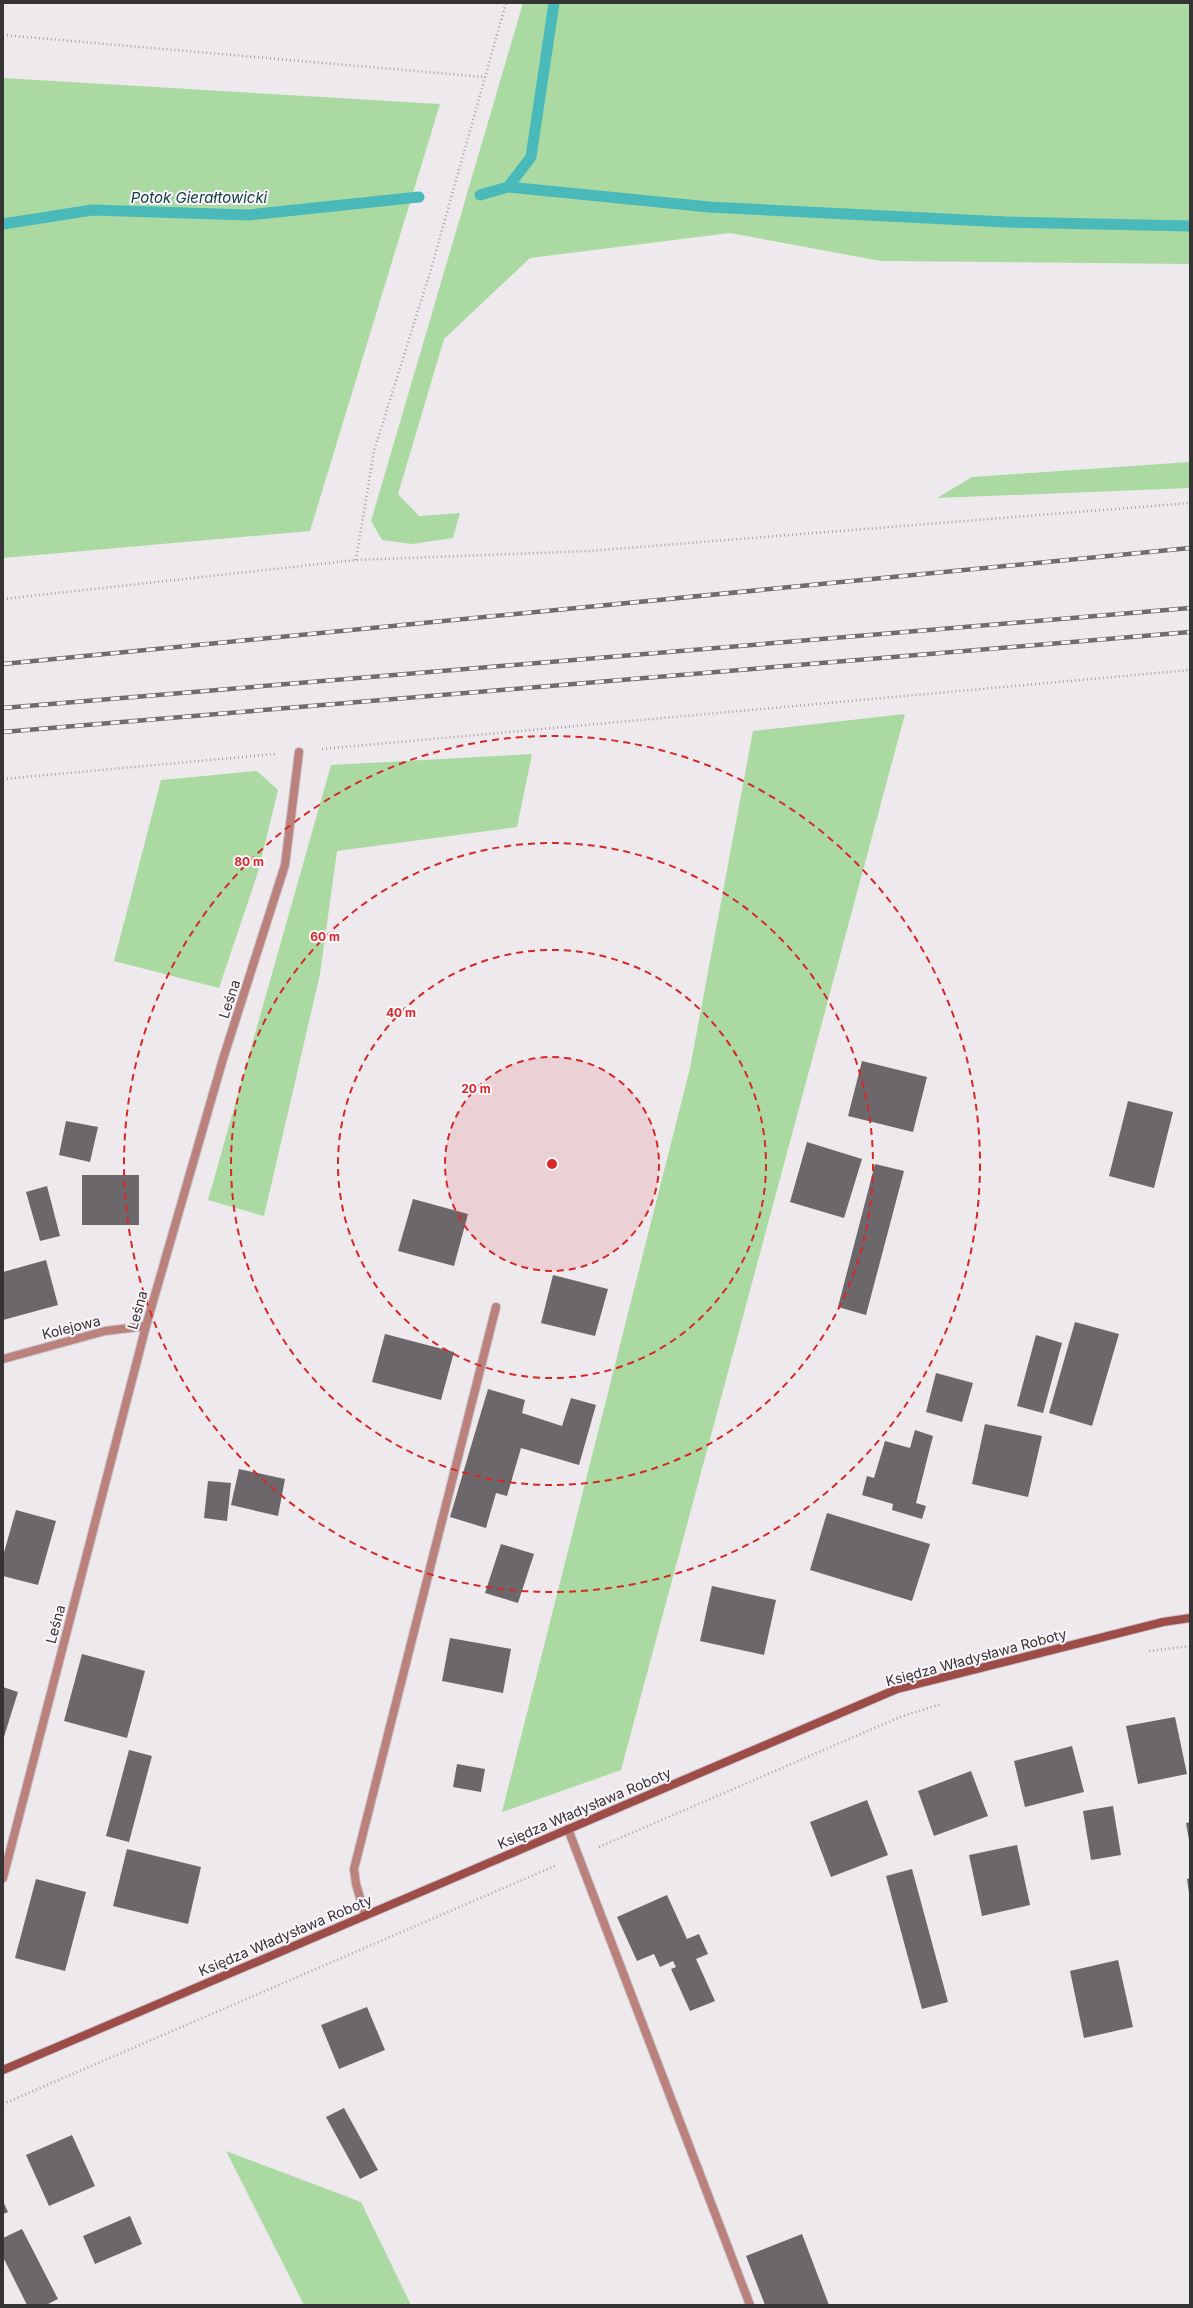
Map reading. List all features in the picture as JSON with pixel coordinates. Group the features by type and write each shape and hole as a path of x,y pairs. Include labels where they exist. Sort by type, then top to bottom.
{"main road":[{"name":"Księdza Władysława Roboty","path":"3,2070 897,1689 1163,1622 1190,1618"}],"street":[{"name":"Leśna","path":"3,1878 146,1326 221,1067 285,865 299,752"},
{"path":"366,1914 356,1884 354,1869 496,1307"},
{"name":"Kolejowa","path":"3,1358 105,1331 146,1326"},
{"path":"568,1829 750,2305"}],"path":[{"path":"356,560 374,451 431,269 506,3"},
{"path":"3,35 484,77"},
{"path":"3,599 356,560 589,551 1190,503"},
{"path":"3,779 1190,670"}],"green space":[{"path":"523,3 1190,3 1190,264 881,261 730,233 530,258 444,339 398,494 419,516 460,513 453,538 412,544 382,540 371,521"},
{"path":"3,78 440,104 310,531 3,558"},
{"path":"1190,462 1190,488 937,498 972,477"},
{"path":"905,714 621,1770 502,1812 690,1068 753,731"},
{"path":"532,754 517,827 337,851 320,974 264,1216 208,1200 331,765"},
{"path":"257,771 278,790 258,872 219,988 114,961 161,780"},
{"path":"226,2151 361,2202 411,2305 304,2305"}],"building":[{"path":"862,1061 927,1077 913,1132 848,1116"},
{"path":"1128,1101 1173,1112 1154,1188 1109,1176"},
{"path":"66,1121 98,1127 90,1162 59,1155"},
{"path":"807,1142 862,1159 844,1218 790,1202"},
{"path":"875,1164 904,1171 866,1315 838,1307"},
{"path":"82,1175 139,1175 139,1225 82,1225"},
{"path":"47,1186 60,1236 40,1241 26,1192"},
{"path":"413,1199 468,1214 454,1266 398,1251"},
{"path":"46,1260 58,1305 3,1320 3,1272"},
{"path":"553,1275 608,1289 595,1336 541,1323"},
{"path":"1075,1322 1119,1334 1092,1426 1049,1413"},
{"path":"385,1334 454,1352 441,1400 372,1382"},
{"path":"1036,1335 1062,1343 1043,1413 1017,1406"},
{"path":"936,1373 973,1383 962,1422 926,1412"},
{"path":"488,1389 525,1400 522,1413 562,1426 571,1398 596,1405 579,1465 521,1448 507,1496 496,1493 486,1528 450,1517"},
{"path":"985,1424 1042,1436 1028,1497 972,1484"},
{"path":"915,1430 933,1436 916,1503 926,1506 922,1519 892,1510 893,1504 862,1495 867,1476 874,1478 885,1441 910,1448"},
{"path":"239,1469 285,1479 278,1516 231,1505"},
{"path":"208,1481 231,1483 227,1521 204,1518"},
{"path":"16,1510 56,1521 38,1585 3,1576 3,1556"},
{"path":"827,1513 930,1544 912,1601 810,1570"},
{"path":"501,1544 534,1554 518,1603 485,1593"},
{"path":"712,1586 776,1600 764,1655 700,1641"},
{"path":"450,1638 511,1649 503,1693 442,1681"},
{"path":"82,1654 145,1671 127,1738 64,1721"},
{"path":"3,1687 18,1692 3,1740"},
{"path":"1175,1717 1187,1774 1138,1784 1126,1726"},
{"path":"1072,1746 1084,1792 1025,1807 1014,1761"},
{"path":"129,1750 152,1756 129,1842 106,1836"},
{"path":"457,1764 485,1769 481,1792 453,1787"},
{"path":"971,1771 988,1816 934,1836 918,1791"},
{"path":"867,1800 888,1855 831,1877 810,1822"},
{"path":"1113,1806 1121,1855 1091,1860 1083,1811"},
{"path":"1190,1822 1190,1840 1189,1840 1186,1823"},
{"path":"1017,1845 1030,1905 982,1916 969,1855"},
{"path":"127,1849 201,1867 188,1924 113,1906"},
{"path":"912,1869 948,2002 922,2009 886,1876"},
{"path":"1190,1878 1190,1893 1189,1893 1187,1879"},
{"path":"36,1879 86,1892 65,1971 15,1958"},
{"path":"667,1895 687,1939 699,1934 708,1954 696,1959 715,2001 690,2011 671,1969 676,1967 673,1961 660,1967 654,1954 637,1961 617,1917"},
{"path":"1118,1960 1133,2027 1084,2038 1070,1971"},
{"path":"367,2007 385,2050 339,2069 321,2025"},
{"path":"344,2108 378,2170 360,2179 326,2117"},
{"path":"72,2135 95,2186 49,2206 26,2155"},
{"path":"3,2201 8,2212 3,2214"},
{"path":"130,2216 142,2244 95,2264 83,2236"},
{"path":"22,2229 58,2299 46,2305 27,2305 3,2257 3,2238"},
{"path":"802,2234 829,2305 765,2305 746,2256"}],"waterway":[{"name":"Potok Gierałtowicki","path":"480,195 508,187 531,157 554,3"},
{"path":"508,187 709,207 1006,222 1190,226"},
{"name":"Potok Gierałtowicki","path":"3,224 92,210 248,215 419,197"}],"railway":[{"path":"3,664 1190,548"},
{"path":"3,708 1190,608"},
{"path":"3,732 1190,632"}]}
